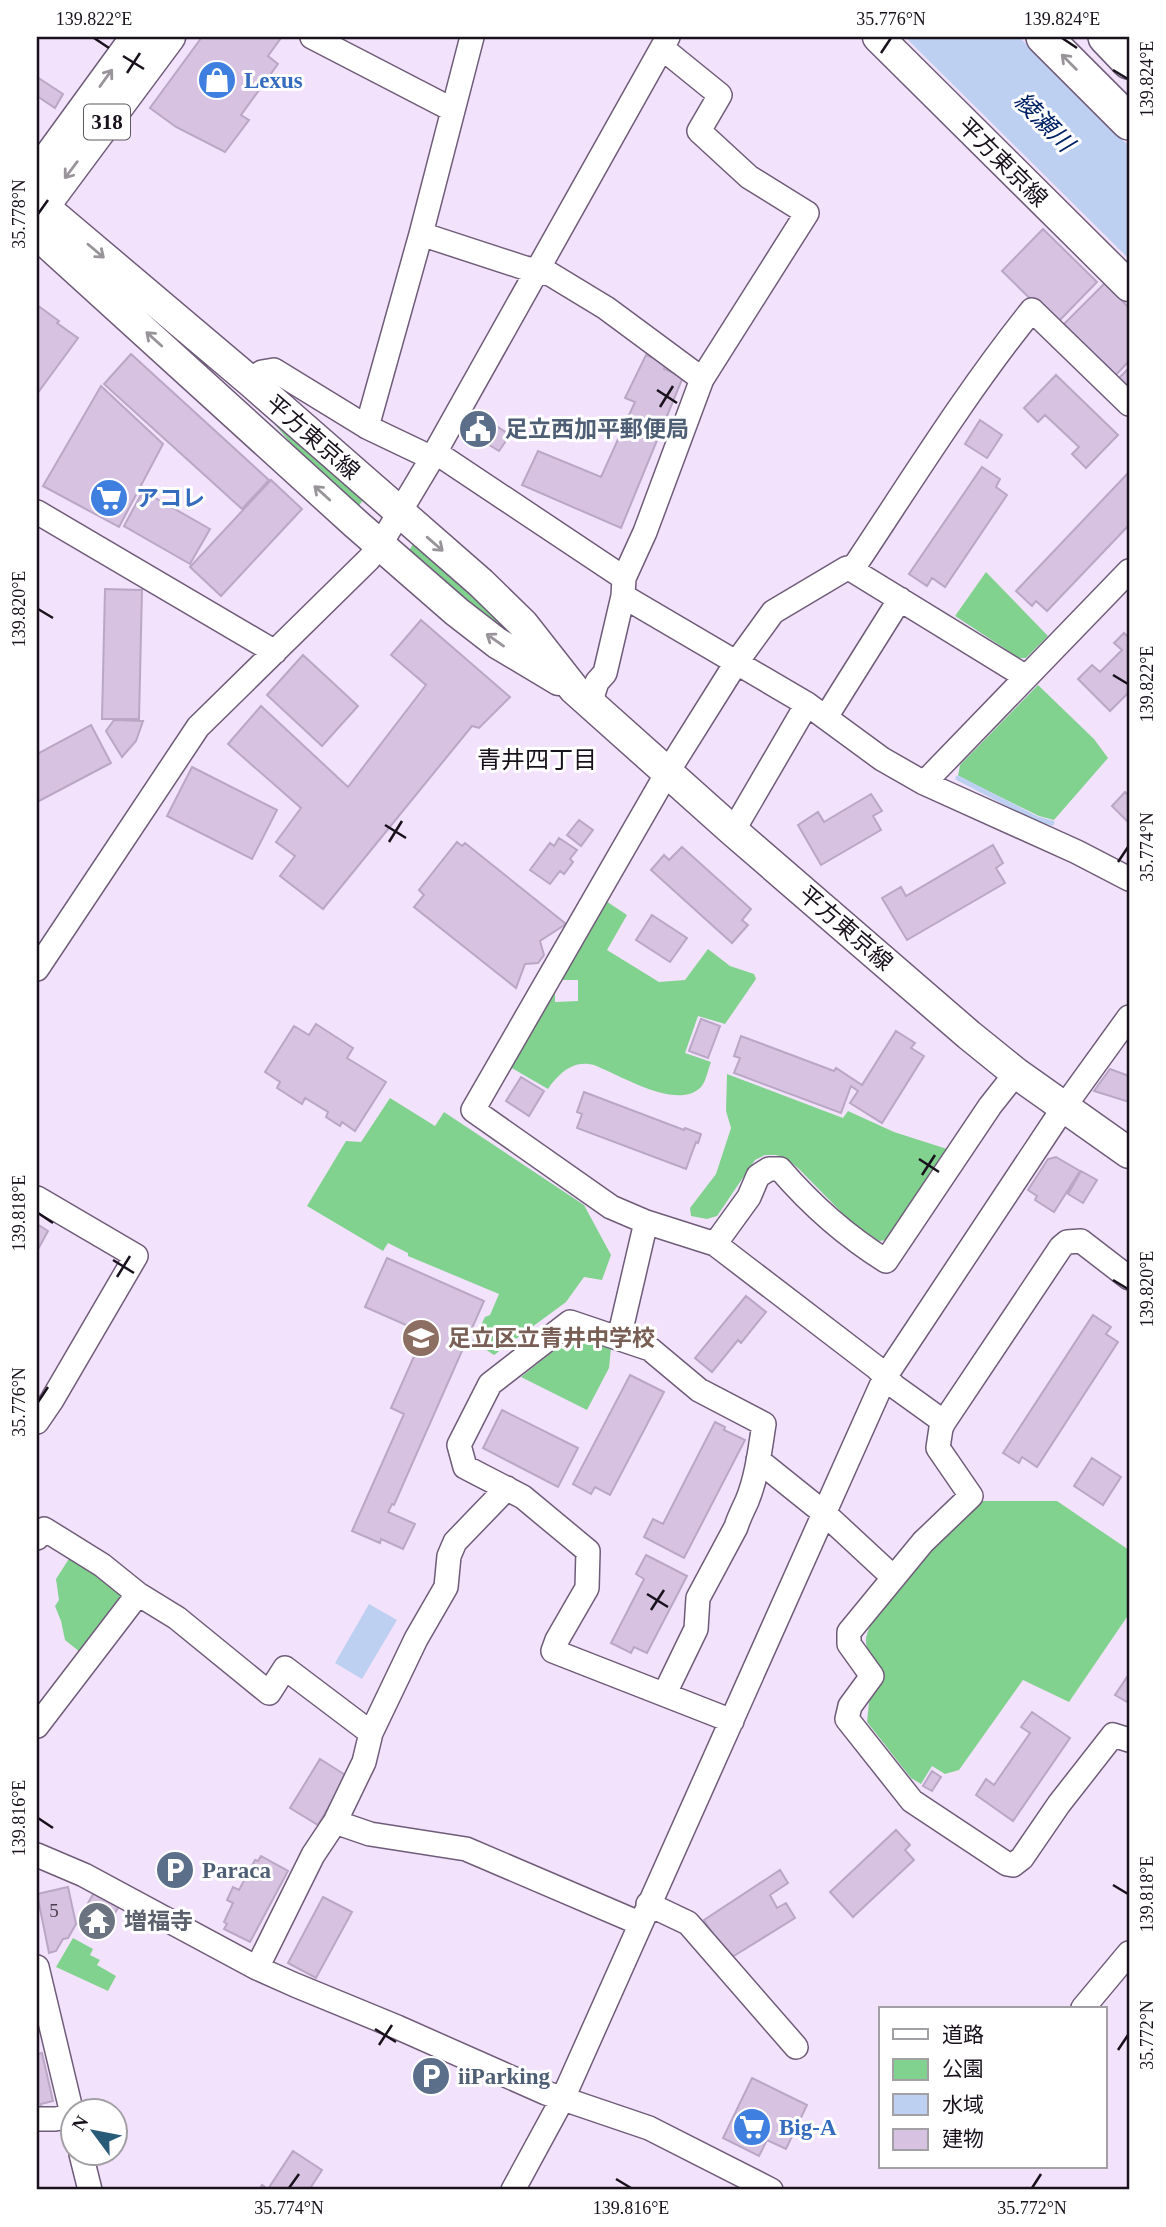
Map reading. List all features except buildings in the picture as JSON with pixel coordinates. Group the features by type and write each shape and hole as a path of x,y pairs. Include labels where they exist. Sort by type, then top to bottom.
{"highway":[{"path":"1044,37 1129,122"},
{"path":"1077,37 1129,91"},
{"path":"1117,37 1129,50"}],"main road":[{"name":"318","path":"37,173 136,37"},
{"name":"318","path":"39,214 170,37"},
{"name":"平方東京線","path":"878,37 1129,286"},
{"name":"平方東京線","path":"39,214 250,382 481,583 523,624 582,697 918,992 1016,1073 1129,1153"},
{"name":"平方東京線","path":"39,214 380,545 497,643 582,697"}],"street":[{"path":"312,37 453,110"},
{"path":"366,427 421,234 472,37"},
{"path":"37,969 198,727 369,559 380,545 434,455 665,42 720,95 699,131 749,177 807,213 702,379 623,587 605,673 582,697"},
{"path":"421,234 550,274 606,308 702,379"},
{"path":"852,570 1006,342 1032,310 1129,404"},
{"path":"250,382 262,372 274,370 366,427 434,455 736,663 742,664 807,704 882,759 924,783 1077,852 1129,879"},
{"path":"37,512 275,652"},
{"path":"944,1422 894,1387 885,1377 715,1244 646,1222 611,1207 472,1110 667,773 736,663 773,612 847,568 1026,677"},
{"path":"924,783 1129,571"},
{"path":"826,717 900,599"},
{"path":"733,831 807,704"},
{"path":"513,2190 563,2098 885,1377 1064,1107 1129,1017"},
{"path":"715,1244 749,1196 758,1176 769,1169 780,1169 802,1195 842,1230 886,1261 1016,1073"},
{"path":"37,1198 136,1256 37,1422"},
{"path":"619,1338 646,1222"},
{"path":"1129,1278 1081,1241 1067,1242 1061,1247 944,1422 938,1448 971,1496 923,1542 849,1632 849,1644 873,1676 850,1706 847,1719 912,1801 1007,1864 1013,1865 1022,1858 1059,1804 1113,1735 1129,1740"},
{"path":"665,1693 696,1629 698,1598 747,1501 764,1424 699,1390 650,1349 570,1322 490,1384 459,1445 466,1467 523,1497 587,1551 587,1588 553,1651 732,1721"},
{"path":"758,1460 824,1513 893,1577"},
{"path":"257,1968 313,1855 335,1822 364,1762 371,1733 416,1639 446,1587 449,1556 456,1542 507,1488"},
{"path":"37,1538 44,1529 102,1565 138,1594 177,1618 269,1693 285,1668 371,1733"},
{"path":"37,1726 138,1594"},
{"path":"335,1822 370,1834 466,1849 644,1914 688,1923 796,2047"},
{"path":"37,1855 84,1875 257,1968 515,2080 664,2134 771,2190"},
{"path":"1084,2007 1127,1959"},
{"path":"37,1967 68,2098"},
{"path":"37,2119 60,2119"},
{"path":"84,2168 90,2190"}],"green space":[{"path":"257,404 366,495 357,509 304,458"},
{"path":"416,539 476,591 513,636 463,602 407,554"},
{"path":"986,572 1048,636 1026,658 1019,658 955,616"},
{"path":"1038,685 1094,739 1108,758 1054,820 1039,816 958,776 960,765"},
{"path":"606,901 627,915 607,950 659,982 685,980 708,949 730,966 754,974 756,979 725,1024 698,1016 685,1053 711,1062 703,1085 691,1093 667,1094 588,1064 570,1068 548,1089 510,1067 555,990 555,1002 578,1001 578,980 559,980"},
{"path":"727,1074 843,1118 848,1111 894,1132 947,1149 887,1240 879,1241 850,1221 799,1169 786,1158 776,1155 765,1155 755,1160 717,1216 707,1219 691,1216 690,1208 716,1174 731,1128 726,1111"},
{"path":"390,1098 435,1126 444,1112 584,1205 611,1255 602,1280 584,1277 566,1302 494,1355 473,1341 485,1317 490,1315 499,1294 408,1256 408,1253 388,1243 383,1251 307,1206 346,1141 361,1142"},
{"path":"581,1337 611,1348 609,1368 587,1410 521,1377 568,1339"},
{"path":"983,1501 1057,1501 1129,1550 1129,1614 1069,1702 1023,1680 959,1770 945,1774 932,1766 921,1784 911,1778 867,1722 869,1702 885,1675 870,1654 866,1642 870,1627 896,1589"},
{"path":"72,1554 120,1588 123,1599 80,1652 65,1640 55,1606 59,1600 56,1579"},
{"path":"73,1938 93,1949 90,1955 100,1960 97,1965 116,1976 108,1991 56,1967"}],"water":[{"name":"綾瀬川","path":"905,37 1019,37 1129,146 1129,259"},
{"path":"369,1604 397,1620 362,1679 335,1663"}],"waterway":[{"path":"958,778 1037,819 1052,823"}],"place":[{"name":"Lexus","path":"217,80"},
{"name":"足立西加平郵便局","path":"478,429"},
{"name":"アコレ","path":"109,498"},
{"name":"足立区立青井中学校","path":"421,1338"},
{"name":"Paraca","path":"175,1870"},
{"name":"増福寺","path":"97,1921"},
{"name":"iiParking","path":"431,2076"},
{"name":"Big-A","path":"752,2127"}],"district":[{"name":"青井四丁目","path":"537,760"}]}
